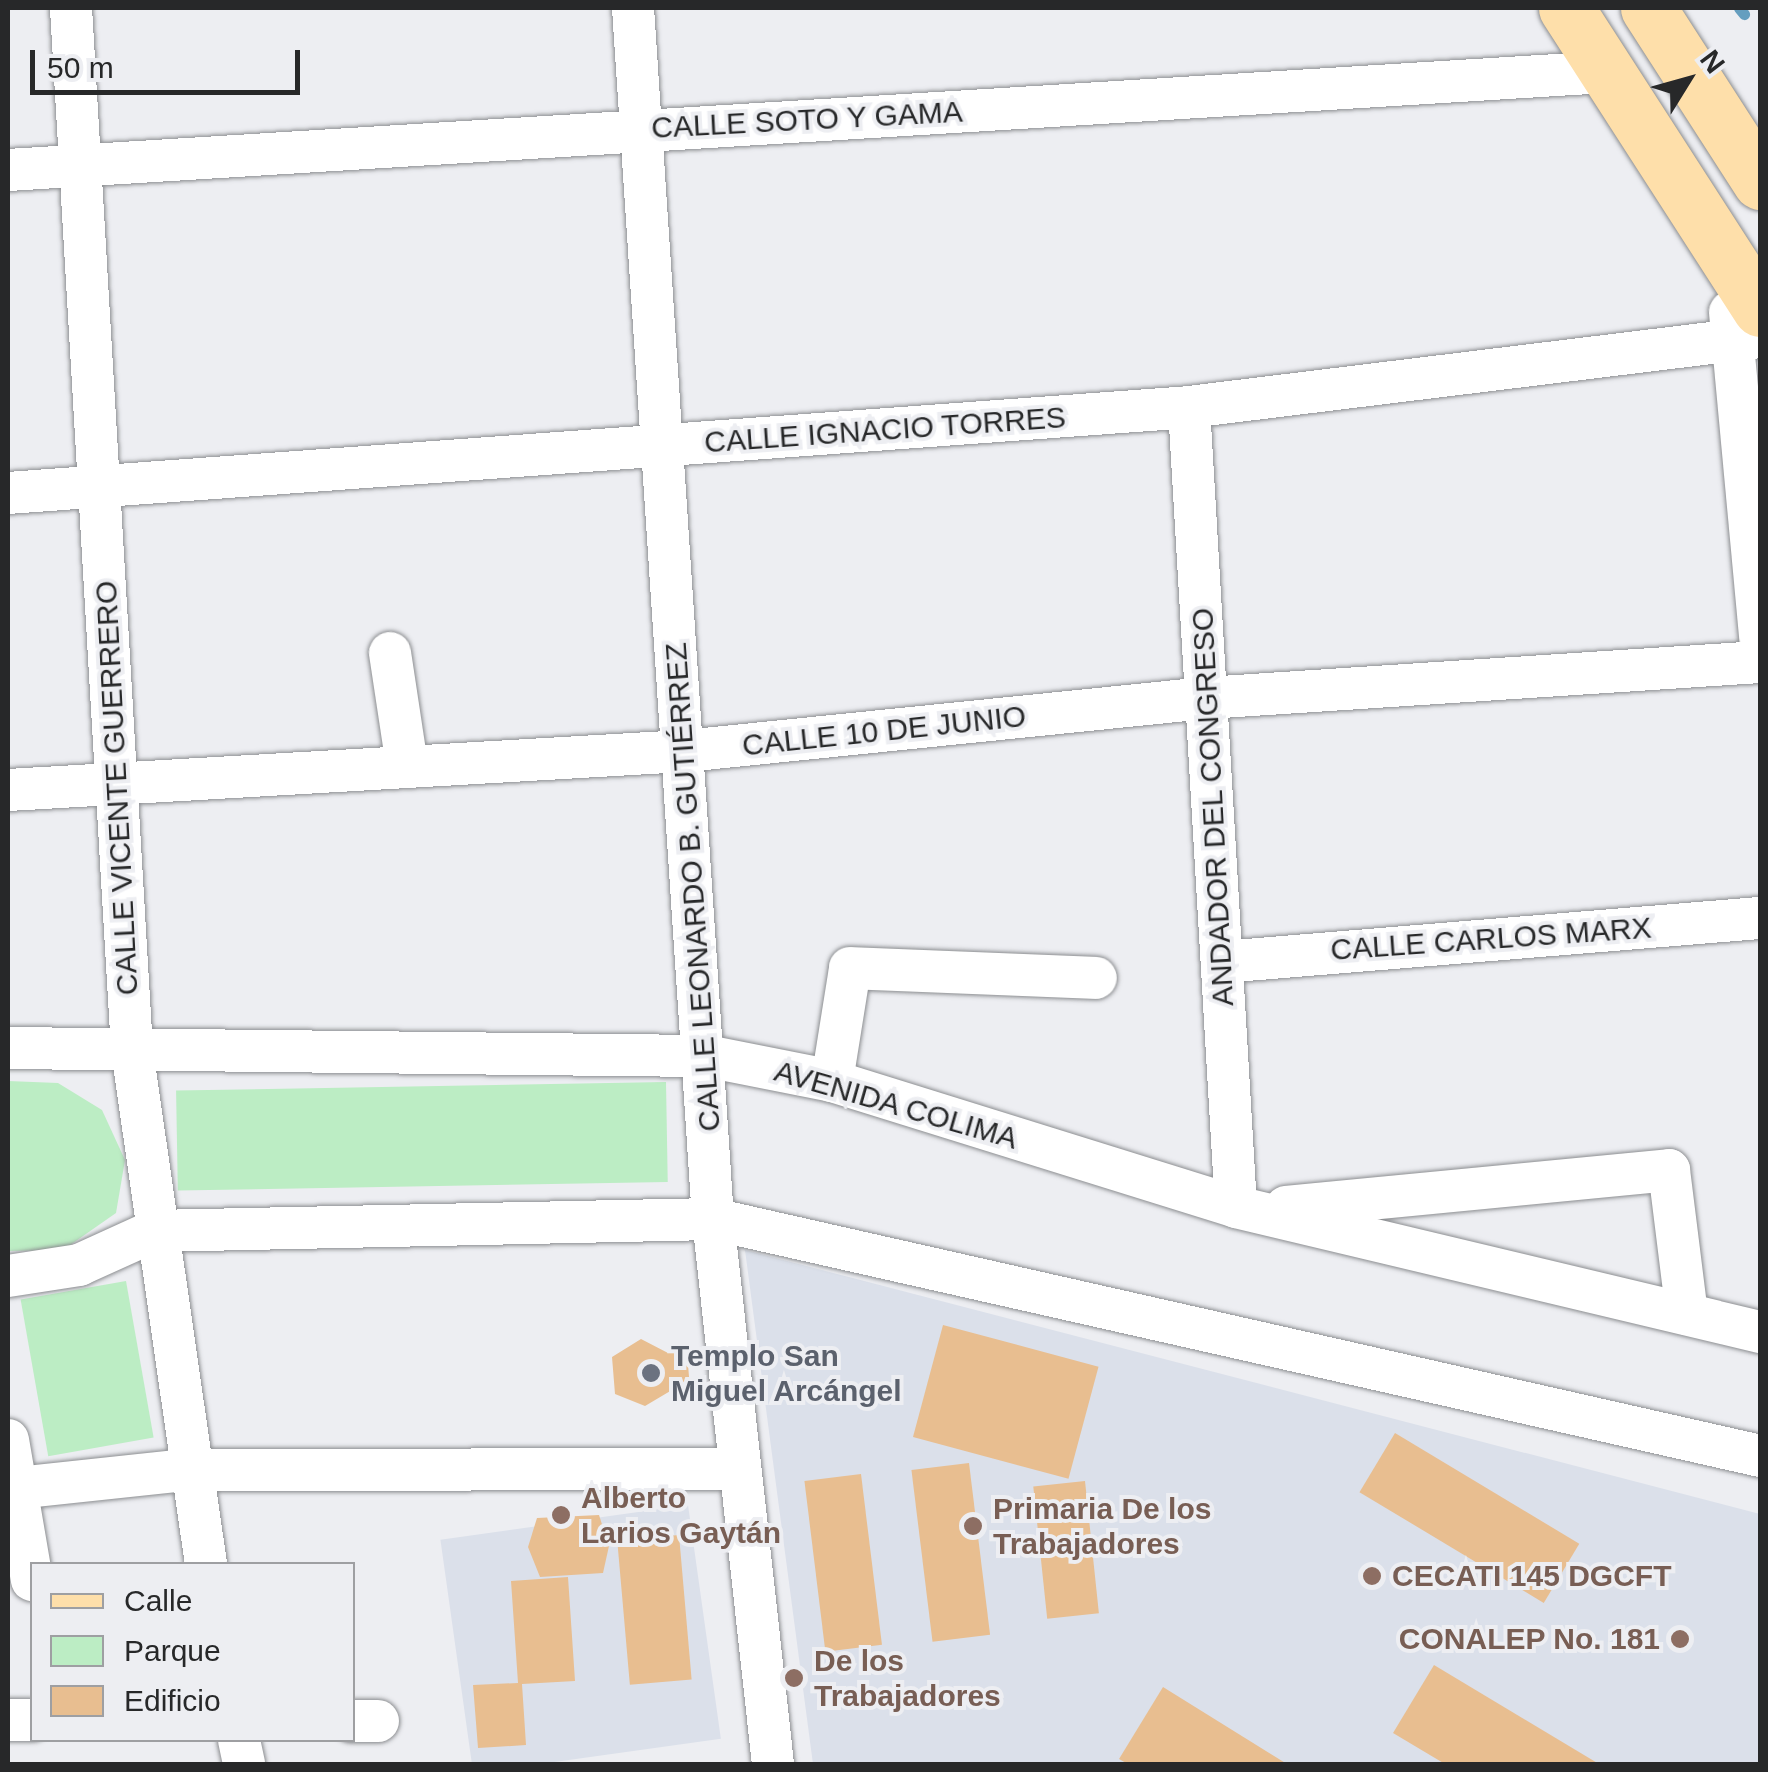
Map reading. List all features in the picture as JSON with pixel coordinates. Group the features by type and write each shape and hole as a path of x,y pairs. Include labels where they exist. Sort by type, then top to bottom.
{"main road":[{"path":"1566,8 1730,261 1750,328"},
{"path":"1648,8 1760,182"}],"street":[{"name":"CALLE VICENTE GUERRERO","path":"72,8 102,486 113,782 132,1050 187,1470 206,1562"},
{"name":"CALLE LEONARDO B. GUTIÉRREZ","path":"633,8 686,751 713,1219 773,1764"},
{"name":"CALLE SOTO Y GAMA","path":"8,170 1606,72"},
{"name":"CALLE IGNACIO TORRES","path":"8,493 1188,407 1750,328"},
{"path":"1750,328 1760,637"},
{"name":"ANDADOR DEL CONGRESO","path":"1188,407 1222,962 1244,1209"},
{"path":"390,653 407,766"},
{"name":"CALLE 10 DE JUNIO","path":"8,790 686,751 1206,698 1760,662"},
{"name":"CALLE CARLOS MARX","path":"1222,962 1760,918"},
{"path":"832,1081 850,968 1096,978"},
{"name":"AVENIDA COLIMA","path":"8,1048 706,1056 832,1081 1244,1209 1760,1332"},
{"path":"1244,1209 1668,1170 1687,1314"},
{"path":"8,1276 79,1264 154,1231 713,1219 1760,1456"},
{"path":"8,1440 12,1488 30,1571"},
{"path":"12,1488 187,1470 739,1470"}],"shaded area":[{"path":"745,1250 1760,1514 1760,1764 813,1764"},
{"path":"688,1505 721,1739 541,1764 472,1764 440,1540"}],"green space":[{"path":"8,1081 58,1083 102,1110 125,1160 116,1213 63,1250 8,1251"},
{"path":"666,1082 668,1182 178,1191 176,1091"},
{"path":"126,1281 154,1438 48,1456 21,1300"}],"building":[{"path":"943,1325 1099,1367 1068,1479 913,1437"},
{"name":"Templo San Miguel Arcángel","path":"641,1339 668,1353 687,1352 690,1389 672,1390 645,1406 615,1394 612,1357"},
{"path":"1395,1433 1579,1544 1544,1603 1359,1492"},
{"path":"969,1463 990,1635 933,1642 911,1470"},
{"path":"861,1474 882,1645 825,1652 804,1481"},
{"path":"1085,1481 1099,1613 1047,1619 1033,1486"},
{"path":"599,1515 609,1546 603,1573 540,1577 528,1547 537,1518"},
{"path":"679,1535 692,1679 630,1685 617,1540"},
{"path":"568,1577 575,1681 522,1684 526,1745 478,1748 473,1685 518,1683 511,1581"},
{"path":"1434,1665 1599,1764 1445,1764 1393,1733"},
{"path":"1163,1687 1287,1764 1128,1764 1119,1759"}],"waterway":[{"path":"1739,8 1744,14"}],"place":[{"name":"Templo San Miguel Arcángel","path":"651,1373"},
{"name":"Alberto Larios Gaytán","path":"561,1515"},
{"name":"Primaria De los Trabajadores","path":"973,1526"},
{"name":"CECATI 145 DGCFT","path":"1372,1576"},
{"name":"CONALEP No. 181","path":"1680,1639"},
{"name":"De los Trabajadores","path":"794,1678"}]}
